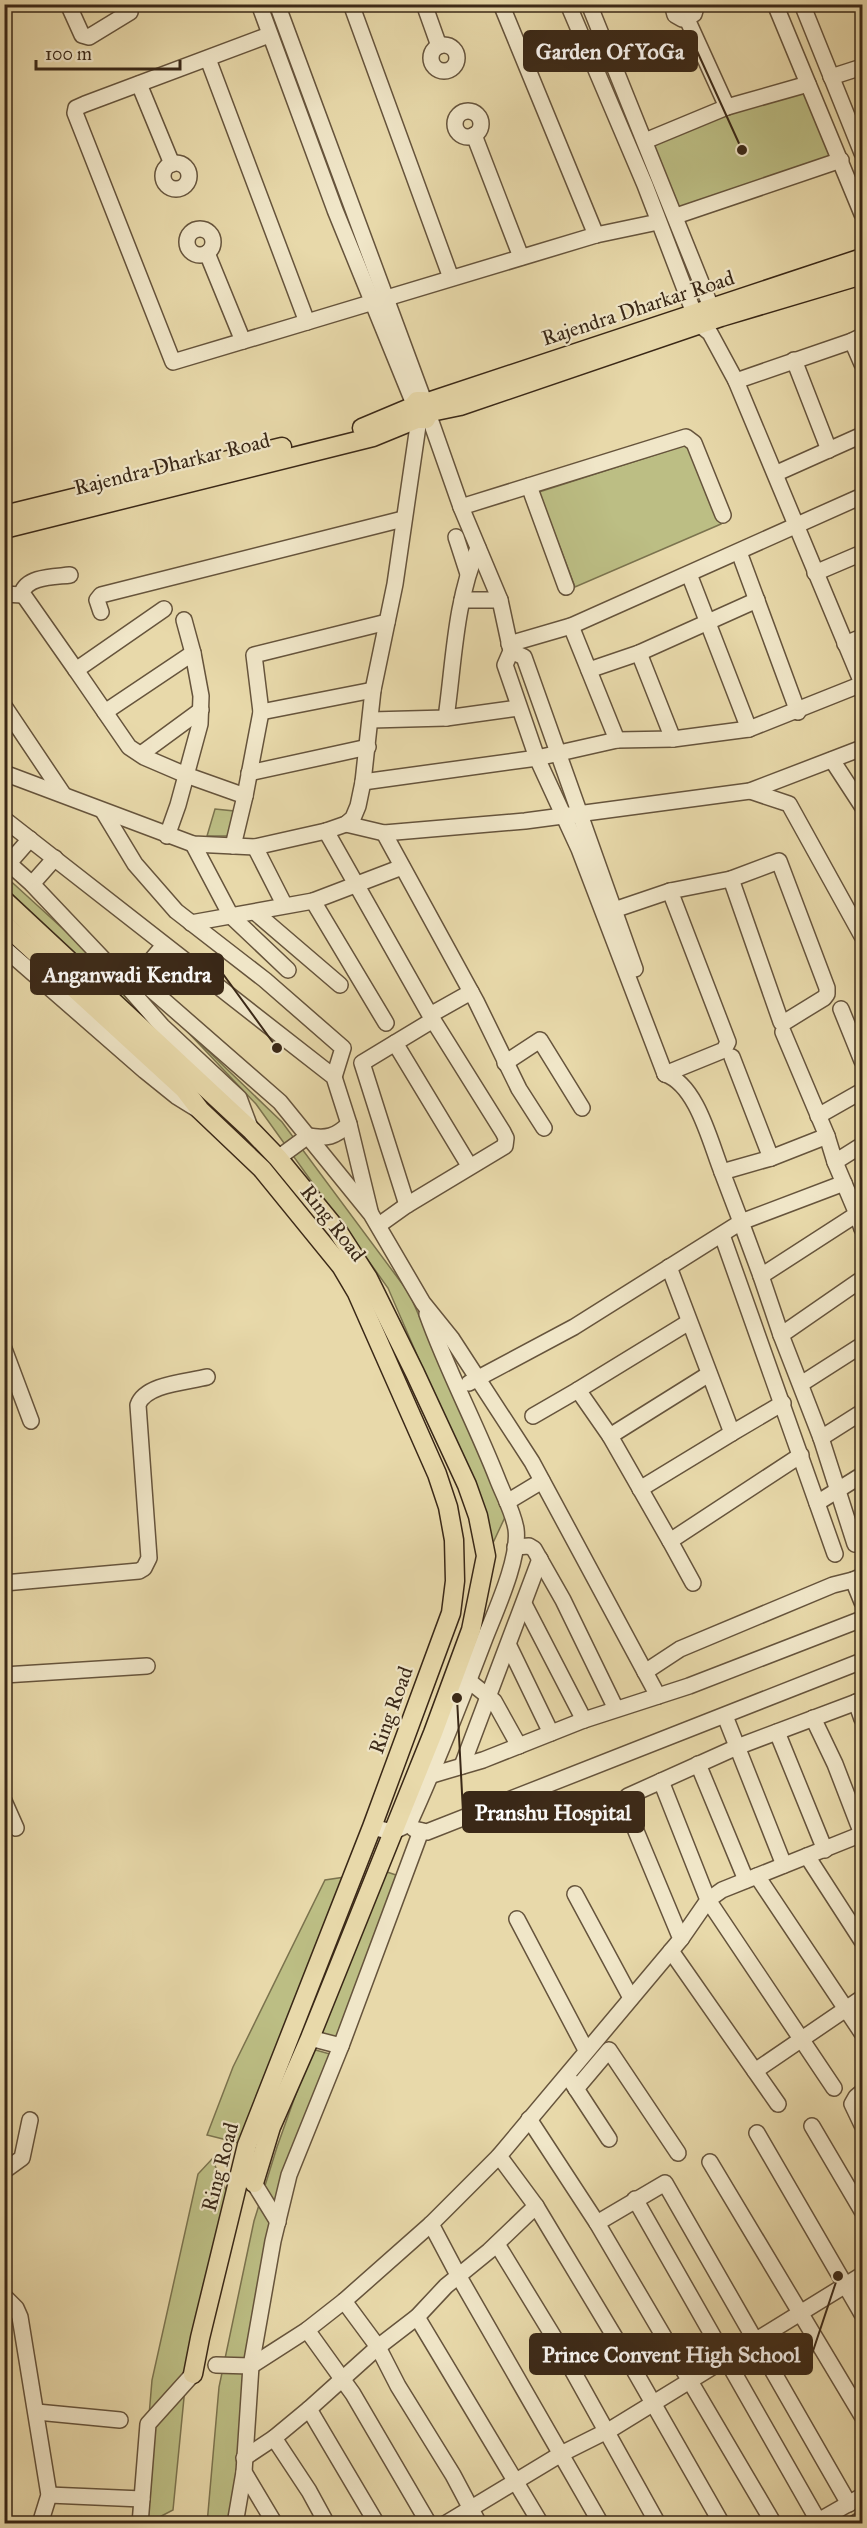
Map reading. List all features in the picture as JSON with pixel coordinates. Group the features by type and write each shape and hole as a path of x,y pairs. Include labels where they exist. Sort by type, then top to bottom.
{"main road":[{"name":"Rajendra Dharkar Road","path":"706,320 862,258"},
{"name":"Rajendra Dharkar Road","path":"4,515 372,425 706,320 862,275"},
{"name":"Rajendra Dharkar Road","path":"4,529 372,437 422,410"},
{"path":"4,900 190,1084"},
{"name":"Ring Road","path":"4,924 190,1084 252,1131 278,1158 337,1230 368,1278 415,1372 467,1485 478,1516 486,1556 471,1630 433,1733 310,2038 271,2127 254,2182"},
{"name":"Ring Road","path":"190,1084 200,1110 262,1169 341,1266 362,1304 437,1474 448,1507 454,1540 455,1581 451,1613 372,1827 247,2145 200,2338 194,2374"}],"street":[{"path":"68,4 82,35 89,37 133,7"},
{"path":"259,4 269,35 500,600 510,647 505,665 537,758 563,815 585,848"},
{"path":"277,4 379,302"},
{"path":"351,4 451,278"},
{"path":"424,4 439,46"},
{"path":"501,4 596,235"},
{"path":"363,782 537,758 617,740 673,739 749,729 798,712 862,683 815,573 777,473 736,381 658,222 568,4"},
{"path":"589,4 676,216 706,320"},
{"path":"672,4 675,15 687,19 727,107"},
{"path":"687,19 694,14 697,4"},
{"path":"775,4 862,214"},
{"path":"802,4 862,153"},
{"path":"269,35 76,108 75,113 172,362 379,302 596,235 658,222"},
{"path":"208,59 308,322"},
{"path":"831,77 862,67"},
{"path":"139,84 172,164"},
{"path":"645,141 727,107 808,84"},
{"path":"474,135 521,257"},
{"path":"676,216 841,160"},
{"path":"207,253 243,341"},
{"path":"736,381 857,339 862,364"},
{"path":"794,360 830,450"},
{"path":"4,773 193,844 255,847 326,831 346,824 353,818 363,782 373,690 387,622 422,410"},
{"path":"777,473 862,435"},
{"path":"461,507 686,437 694,443 723,515"},
{"path":"529,486 566,587"},
{"path":"510,647 571,626 862,496"},
{"path":"101,612 98,600 101,595 403,519"},
{"path":"456,537 468,574"},
{"path":"446,718 462,600 468,574 478,548"},
{"path":"739,552 798,712"},
{"path":"815,573 862,553"},
{"path":"689,574 749,729"},
{"path":"70,575 31,582 24,587 22,595 129,747 186,775 245,796"},
{"path":"4,594 22,595"},
{"path":"462,600 500,600"},
{"path":"589,670 639,653 757,600"},
{"path":"76,670 164,609"},
{"path":"167,836 186,775 201,710 193,653 184,620"},
{"path":"233,846 261,712 254,655 387,622"},
{"path":"571,626 617,740"},
{"path":"845,644 862,637"},
{"path":"510,647 524,657 579,813 585,848 608,912 670,1074 691,1094 761,1276 780,1335 821,1438 837,1491 857,1536"},
{"path":"105,712 193,653"},
{"path":"639,653 673,739"},
{"path":"261,712 373,690"},
{"path":"4,706 63,794"},
{"path":"371,720 446,718 518,708"},
{"path":"141,754 201,710"},
{"path":"249,773 368,747"},
{"path":"346,824 384,833 525,821 750,791 862,748"},
{"path":"832,760 862,806"},
{"path":"750,791 789,804 862,936"},
{"path":"104,811 135,864 176,911 266,980 343,1048 334,1077"},
{"path":"4,819 334,1077 375,1219"},
{"path":"326,831 430,1015 471,992"},
{"path":"384,833 471,992 505,1063 544,1128"},
{"path":"30,839 7,861 105,961 162,1026 239,1098 252,1131"},
{"path":"193,844 231,916 288,970"},
{"path":"255,847 284,904"},
{"path":"32,884 55,858"},
{"path":"608,912 670,891 731,879 779,861 827,988 827,994 785,1022 781,1022 778,1018 731,879"},
{"path":"191,923 256,913 284,904 313,901 402,867"},
{"path":"670,891 728,1042 724,1050 670,1074"},
{"path":"313,901 386,1023"},
{"path":"256,913 340,985"},
{"path":"137,976 164,945"},
{"path":"4,948 145,1071 176,1096 200,1110"},
{"path":"105,961 137,976 280,1102 375,1219 423,1303 452,1339 542,1481 658,1696"},
{"path":"841,1009 862,1061"},
{"path":"375,1219 407,1205 505,1146 506,1138 433,1020 362,1063 407,1205"},
{"path":"783,1032 827,1136 835,1162 860,1212 862,1229"},
{"path":"505,1063 540,1040 582,1107"},
{"path":"395,1043 470,1167"},
{"path":"732,1058 771,1158"},
{"path":"818,1116 862,1091"},
{"path":"278,1158 308,1136 323,1138 336,1136 349,1124"},
{"path":"722,1172 771,1158 827,1136"},
{"path":"835,1162 862,1145"},
{"path":"459,1389 574,1327 741,1222 844,1183"},
{"path":"761,1276 860,1212"},
{"path":"722,1235 835,1554"},
{"path":"669,1267 732,1432"},
{"path":"780,1335 862,1279"},
{"path":"235,2523 244,2465 251,2366 289,2175 341,2046 432,1775 500,1601 513,1554 516,1532 507,1502 438,1345 423,1303"},
{"path":"533,1416 689,1322"},
{"path":"801,1384 862,1345"},
{"path":"4,1349 31,1421"},
{"path":"610,1436 709,1374"},
{"path":"4,1583 139,1571 144,1568 149,1558 140,1400 152,1389 207,1377"},
{"path":"578,1390 610,1436 693,1583"},
{"path":"640,1488 783,1403"},
{"path":"821,1438 862,1412"},
{"path":"670,1541 801,1455"},
{"path":"817,1503 862,1475"},
{"path":"507,1502 542,1481"},
{"path":"486,1556 513,1554 529,1546 534,1549 616,1710"},
{"path":"462,1766 540,1559"},
{"path":"645,1672 680,1648 833,1585 858,1578 862,1602"},
{"path":"524,1604 584,1720"},
{"path":"432,1775 658,1696 862,1619"},
{"path":"509,1646 551,1733"},
{"path":"372,1827 393,1832 415,1828 427,1832 862,1661"},
{"path":"4,1675 147,1666"},
{"path":"468,1681 489,1695 500,1710 519,1746"},
{"path":"778,2104 676,1945 626,1807 628,1796 698,1764 859,1701 862,1719"},
{"path":"725,1716 784,1865"},
{"path":"216,2365 251,2366 307,2330 344,2301 431,2224 499,2156 676,1945 708,1900 722,1890 862,1834 835,1764 813,1718"},
{"path":"777,1732 825,1850"},
{"path":"698,1764 752,1878 862,2033"},
{"path":"661,1781 708,1900 834,2088"},
{"path":"4,1801 15,1828"},
{"path":"807,1856 862,1941"},
{"path":"575,1894 631,1998"},
{"path":"517,1919 586,2050"},
{"path":"755,2071 862,1998"},
{"path":"599,2034 678,2153"},
{"path":"310,2038 341,2046"},
{"path":"576,2089 609,2050"},
{"path":"566,2074 609,2139"},
{"path":"862,2092 852,2104 862,2125"},
{"path":"528,2119 597,2223 774,2523"},
{"path":"4,2171 22,2158 30,2120"},
{"path":"812,2126 862,2211"},
{"path":"757,2133 862,2314"},
{"path":"499,2156 536,2206 722,2523"},
{"path":"710,2162 862,2416"},
{"path":"254,2182 278,2222"},
{"path":"597,2223 635,2199 664,2183 756,2341 856,2500 817,2522 635,2199"},
{"path":"244,2465 378,2347 417,2317 458,2276 497,2244 536,2206"},
{"path":"431,2224 458,2276 601,2523"},
{"path":"497,2244 555,2339 658,2523"},
{"path":"445,2523 561,2454 653,2404 862,2275"},
{"path":"4,2296 16,2308 20,2317 50,2495 39,2523"},
{"path":"344,2301 378,2347 398,2386 453,2475 479,2523"},
{"path":"417,2317 541,2523"},
{"path":"307,2330 342,2379 429,2523"},
{"path":"140,2523 148,2424 194,2374"},
{"path":"309,2409 377,2523"},
{"path":"37,2412 120,2420"},
{"path":"274,2438 327,2523"},
{"path":"244,2465 275,2523"},
{"path":"50,2495 142,2499"}],"green space":[{"path":"805,88 835,157 678,211 649,143"},
{"path":"692,443 721,524 575,587 539,492"},
{"path":"215,809 234,811 229,836 207,836"},
{"path":"4,875 95,958 181,1056 5,896"},
{"path":"182,1026 282,1122 409,1293 506,1515 492,1545 466,1468 388,1288 256,1104"},
{"path":"378,1869 405,1878 341,2046 310,2038"},
{"path":"352,1876 247,2145 207,2135 233,2067 325,1880"},
{"path":"312,2049 337,2056 278,2222 236,2523 207,2524 219,2387 254,2221 277,2147"},
{"path":"212,2159 228,2194 188,2357 173,2510 146,2524 142,2499 152,2380 198,2174"}],"place":[{"name":"Garden Of YoGa","path":"742,150"},
{"name":"Anganwadi Kendra","path":"277,1048"},
{"name":"Pranshu Hospital","path":"457,1698"},
{"name":"Prince Convent High School","path":"838,2276"}]}
